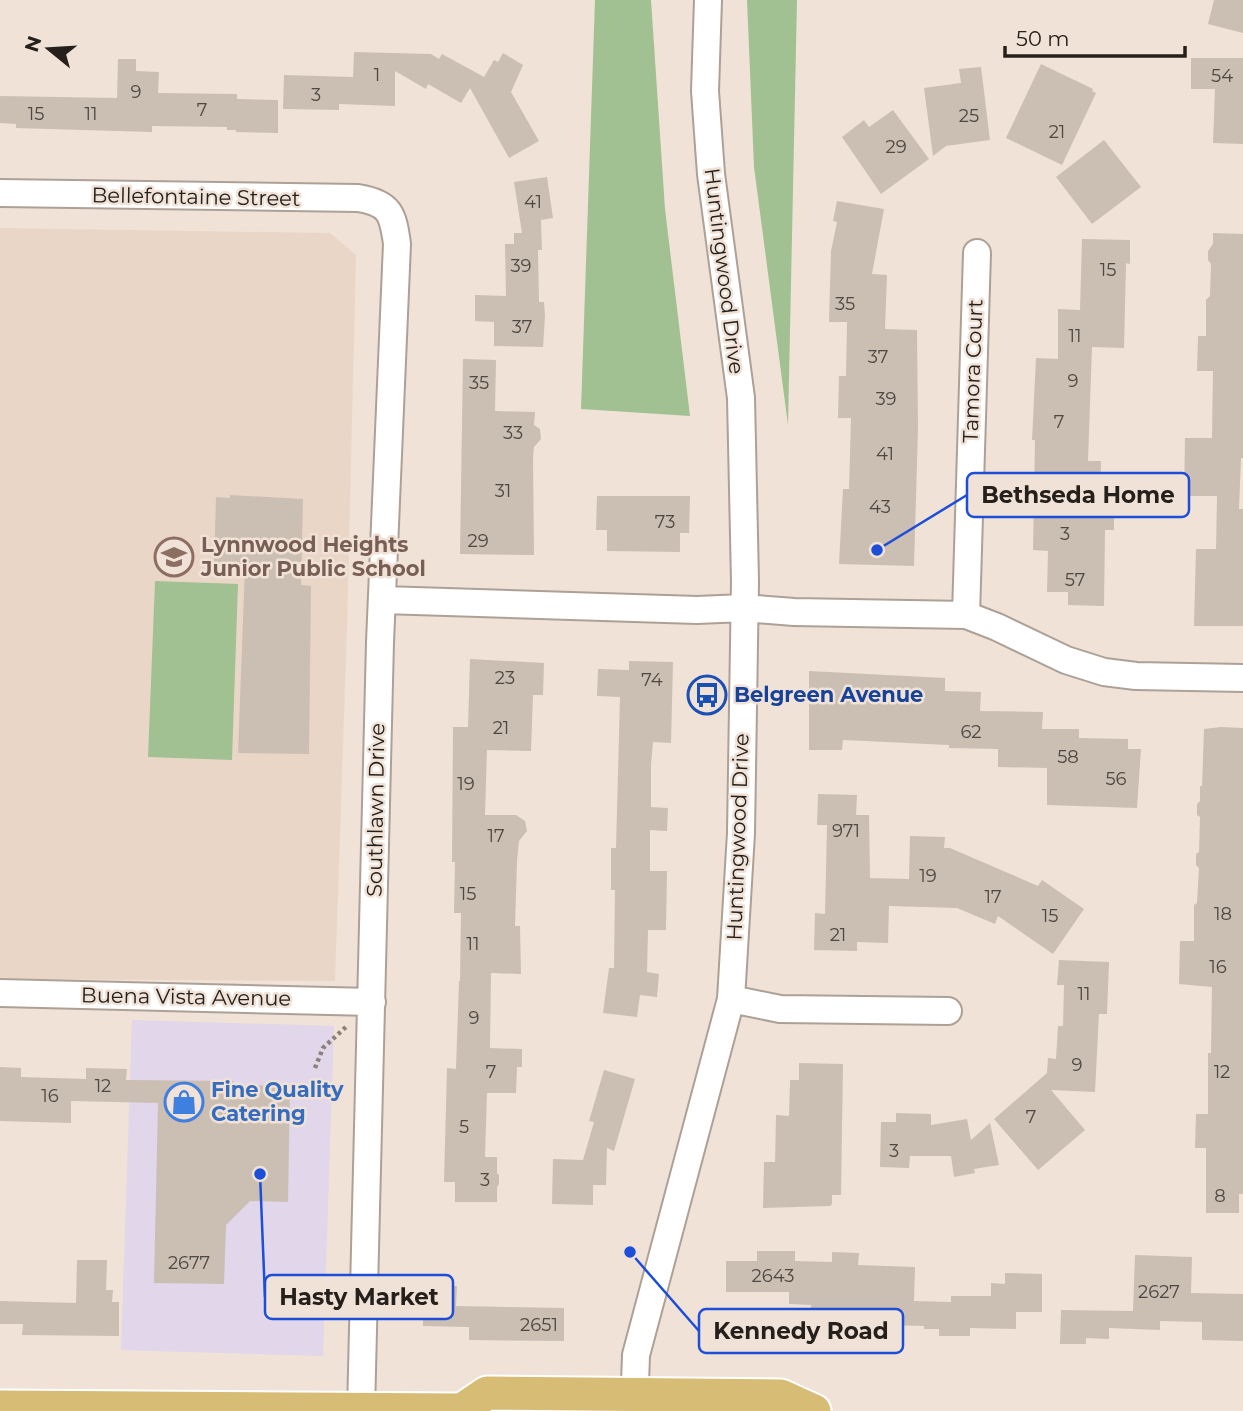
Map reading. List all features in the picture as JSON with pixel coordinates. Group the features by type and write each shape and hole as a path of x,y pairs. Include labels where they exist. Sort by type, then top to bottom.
{"main road":[{"path":"0,1407 463,1411 487,1392 634,1403 781,1396 814,1411"}],"street":[{"name":"Huntingwood Drive","path":"634,1403 636,1355 731,999 741,833 744,608 741,398 710,173 705,91 708,0"},
{"name":"Bellefontaine Street","path":"0,193 358,198 377,201 388,211"},
{"name":"Southlawn Drive","path":"361,1411 383,600 397,244 394,225 388,211"},
{"name":"Tamora Court","path":"966,615 977,253"},
{"path":"383,600 966,615 1066,660 1104,673 1243,678"},
{"name":"Buena Vista Avenue","path":"0,993 372,1002"},
{"path":"731,999 780,1009 948,1011"}],"path":[{"path":"315,1068 323,1048 348,1026"}],"shaded area":[{"name":"Lynnwood Heights Junior Public School","path":"0,228 330,233 356,255 335,981 0,979"},
{"path":"132,1020 334,1026 323,1356 121,1350"}],"green space":[{"path":"595,0 651,0 665,209 690,416 581,409"},
{"path":"747,0 797,0 788,425 754,167"},
{"path":"155,581 238,584 232,760 148,757"}],"building":[{"path":"1214,0 1243,0 1243,33 1208,24"},
{"path":"354,52 431,54 439,59 442,54 484,77 494,60 498,62 503,53 523,65 511,92 539,141 509,158 470,88 461,103 428,84 426,89 395,71 395,106 339,104 339,110 283,109 284,75 353,77"},
{"path":"1191,58 1243,58 1243,144 1213,143 1215,89 1191,89"},
{"path":"118,59 136,59 136,71 159,72 158,93 237,94 237,99 278,100 278,133 236,132 227,130 227,127 152,126 152,132 16,128 16,124 0,123 0,96 117,98"},
{"path":"1041,64 1093,89 1096,93 1062,165 1006,138"},
{"path":"981,67 990,140 946,146 933,156 924,88 961,83 959,69"},
{"path":"893,110 929,159 881,194 842,137 864,120 869,127"},
{"path":"1104,140 1141,187 1092,224 1056,177"},
{"path":"547,177 553,218 541,220 542,250 538,250 539,302 544,302 545,316 543,347 494,346 494,322 475,321 475,295 506,296 505,244 514,244 514,233 522,233 514,182"},
{"path":"837,201 884,209 872,274 887,275 885,329 917,330 918,429 914,566 839,564 843,489 849,489 851,418 838,418 839,376 846,376 847,322 829,322 831,251 837,222 833,221"},
{"path":"1213,233 1243,234 1243,458 1239,509 1243,509 1243,626 1194,626 1196,549 1216,549 1217,496 1184,496 1185,438 1212,438 1213,371 1197,371 1198,336 1206,336 1206,300 1210,296 1211,264 1208,251 1213,244"},
{"path":"1082,239 1130,240 1130,264 1126,263 1124,348 1092,347 1088,461 1101,461 1100,510 1114,510 1114,530 1105,530 1104,606 1068,605 1068,592 1047,592 1048,551 1033,550 1035,440 1032,440 1036,358 1058,359 1058,309 1080,310"},
{"path":"463,359 496,360 495,411 535,412 534,425 540,429 541,439 534,447 533,457 534,555 460,554"},
{"path":"230,495 303,499 301,585 311,586 309,754 238,753 245,566 214,564 216,497 230,498"},
{"path":"597,496 690,496 689,533 680,533 680,552 607,551 607,530 596,530"},
{"path":"470,659 544,663 543,695 533,695 531,751 487,750 485,815 516,815 525,821 527,831 519,841 517,861 515,926 520,926 521,974 491,973 490,1048 522,1049 522,1067 517,1067 516,1093 487,1093 485,1157 497,1157 497,1202 455,1202 455,1182 444,1182 447,1068 456,1069 460,981 461,913 454,913 455,862 452,862 453,727 468,727"},
{"path":"629,661 673,662 671,743 653,742 651,765 651,807 668,808 667,831 650,830 650,871 667,871 666,930 648,930 647,972 659,974 657,997 640,995 637,1017 603,1013 609,968 614,968 615,890 611,890 611,848 616,848 620,697 597,696 598,669 629,670"},
{"path":"809,671 945,678 945,691 981,692 980,711 1043,712 1042,729 1079,729 1079,738 1128,739 1128,749 1141,749 1137,808 1047,805 1047,768 998,767 998,749 843,740 842,750 809,750"},
{"path":"1243,728 1243,1194 1239,1194 1239,1213 1206,1213 1206,1148 1195,1148 1196,1114 1208,1114 1212,987 1179,984 1180,941 1194,941 1194,905 1197,903 1199,868 1196,865 1200,817 1197,815 1197,804 1202,786 1204,729"},
{"path":"818,794 857,795 856,815 869,815 870,878 909,879 910,836 945,837 944,848 950,848 1038,886 1042,880 1084,909 1053,954 998,916 995,924 957,908 889,906 888,943 857,942 857,951 814,950 815,913 825,914 827,825 817,825"},
{"path":"1059,960 1109,962 1107,1014 1099,1014 1095,1092 1051,1090 1085,1130 1038,1170 994,1119 1047,1073 1048,1058 1056,1059 1058,1026 1063,1026 1064,985 1057,985"},
{"path":"799,1063 843,1064 841,1195 832,1195 830,1206 763,1208 764,1162 775,1162 776,1115 789,1116 790,1080 799,1080"},
{"path":"0,1067 21,1068 21,1077 86,1079 86,1068 127,1069 126,1080 234,1081 234,1085 290,1086 288,1202 250,1201 226,1225 224,1284 154,1283 158,1103 71,1101 71,1123 0,1121"},
{"path":"604,1070 635,1079 614,1151 607,1148 606,1185 593,1185 593,1205 552,1204 553,1159 583,1160 594,1122 589,1121"},
{"path":"896,1113 931,1114 931,1125 967,1119 971,1140 990,1123 999,1165 974,1169 975,1173 954,1177 951,1156 910,1156 909,1168 880,1167 881,1122 896,1122"},
{"path":"757,1251 795,1251 795,1261 832,1262 832,1252 859,1253 858,1265 915,1267 914,1301 951,1302 951,1296 991,1296 991,1283 1005,1284 1005,1273 1042,1274 1042,1312 1016,1312 1016,1329 970,1328 970,1336 939,1336 939,1329 924,1329 924,1326 810,1323 811,1305 789,1304 789,1292 726,1292 726,1261 757,1261"},
{"path":"1135,1255 1192,1257 1191,1293 1243,1294 1243,1341 1202,1340 1202,1322 1160,1321 1160,1330 1109,1328 1109,1339 1086,1338 1086,1344 1060,1344 1061,1310 1133,1311"},
{"path":"77,1260 107,1260 106,1290 113,1290 112,1302 119,1302 119,1336 22,1335 23,1324 0,1324 0,1301 76,1303"},
{"path":"423,1286 457,1286 456,1306 564,1308 564,1341 469,1340 469,1327 423,1326"}],"place":[{"name":"Bethseda Home","path":"877,550"},
{"name":"Lynnwood Heights Junior Public School","path":"174,557"},
{"name":"Belgreen Avenue","path":"707,695"},
{"name":"Fine Quality Catering","path":"184,1102"},
{"name":"Hasty Market","path":"260,1174"},
{"name":"Kennedy Road","path":"630,1252"}]}
